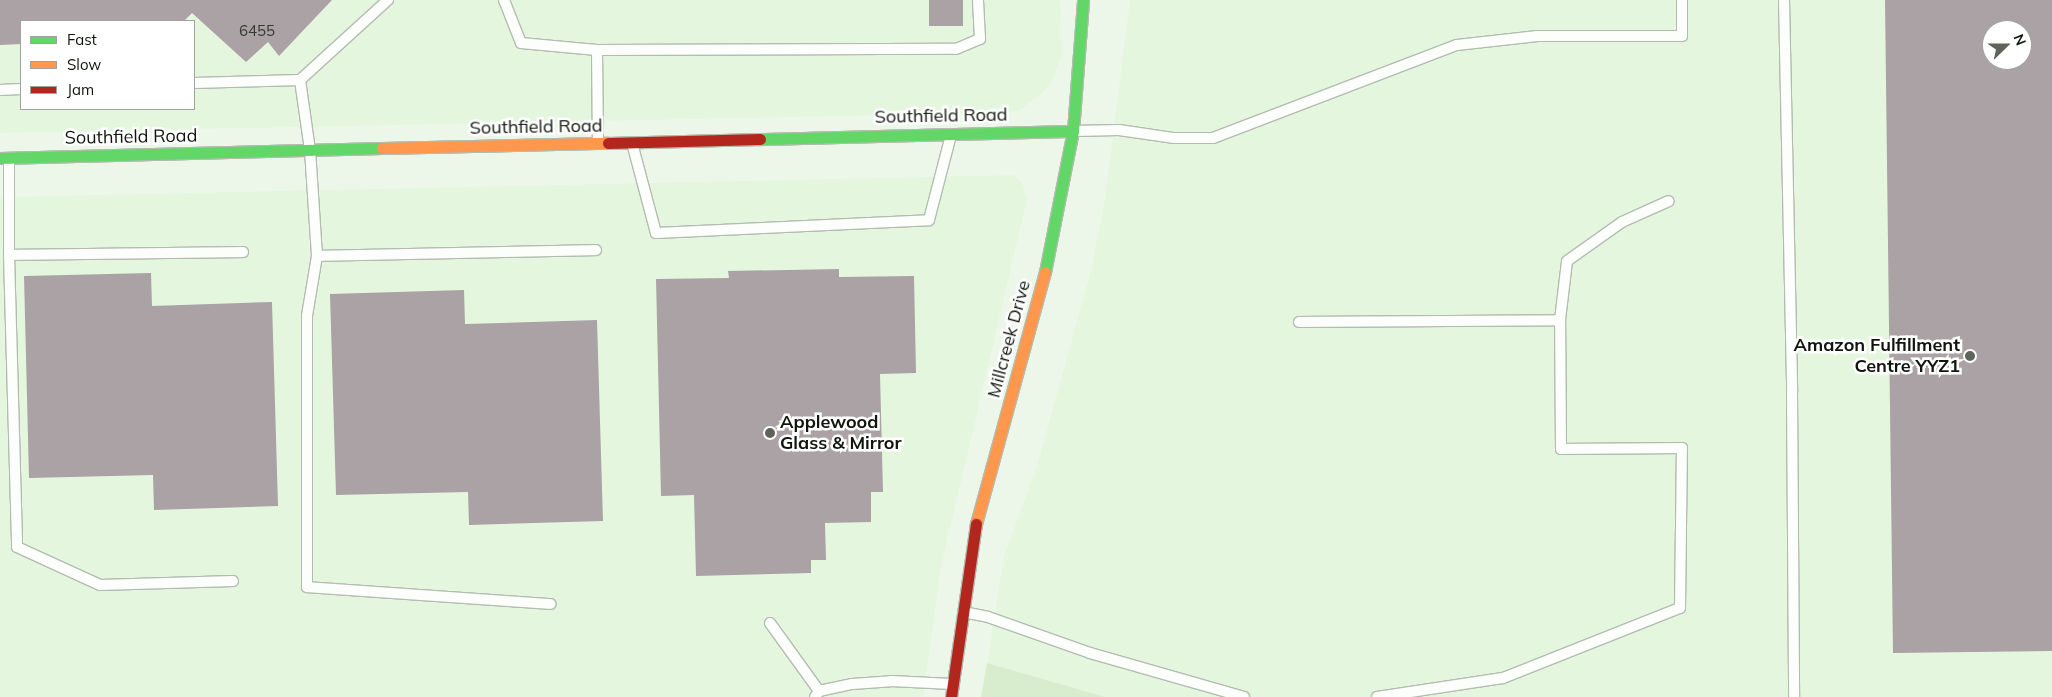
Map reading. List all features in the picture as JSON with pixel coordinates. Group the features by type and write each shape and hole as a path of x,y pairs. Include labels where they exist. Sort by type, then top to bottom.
{"street":[{"name":"Millcreek Drive","path":"951,697 961,612 977,518 1039,300 1073,130 1083,0"},
{"name":"Southfield Road","path":"4,158 1073,130"}],"lane":[{"path":"195,83 300,80 388,0"},
{"path":"504,0 521,43 597,50 956,49 980,39 978,0"},
{"path":"1073,130 1119,130 1174,138 1213,138 1456,45 1537,36 1682,36 1682,0"},
{"path":"1784,0 1792,392 1794,697"},
{"path":"597,50 598,143"},
{"path":"300,80 310,150 317,256 307,316 307,587 550,604"},
{"path":"0,90 20,89"},
{"path":"632,142 656,233 929,220 951,134"},
{"path":"4,158 9,255 16,547 100,585 233,581"},
{"path":"1378,697 1502,678 1680,608 1682,448 1561,449 1560,320 1567,261 1622,222 1669,201"},
{"path":"317,256 596,250"},
{"path":"9,255 243,252"},
{"path":"1299,322 1560,320"},
{"path":"961,612 988,617 1090,653 1244,697"},
{"path":"770,623 817,694 852,684 891,681 952,684"}],"shaded area":[{"path":"0,0 1060,0 1062,56 1049,87 1019,111 997,113 0,133"},
{"path":"1130,0 2052,0 2052,697 1105,697 987,663 1004,556 1037,466 1090,274 1104,206"},
{"path":"1014,175 1022,183 1027,200 941,567 923,697 0,697 0,197"},
{"path":"987,663 1105,697 981,697"}],"building":[{"path":"0,0 332,0 279,56 268,42 246,62 192,13 185,20 20,20 20,44 0,45"},
{"path":"929,0 963,0 963,26 929,26"},
{"name":"Amazon Fulfillment Centre YYZ1","path":"1885,0 2052,0 2052,651 1893,653"},
{"name":"Applewood Glass & Mirror","path":"839,269 839,277 914,276 916,373 880,374 883,492 871,492 871,522 825,523 826,560 811,560 811,573 696,576 694,495 661,496 656,279 729,278 728,271"},
{"path":"151,273 152,306 272,302 278,506 154,510 153,475 29,478 24,276"},
{"path":"464,290 465,324 597,320 603,521 469,525 468,492 336,495 330,294"}],"traffic: fast":[{"path":"1045,272 1073,131 1083,0"},
{"path":"760,139 1073,131"},
{"path":"0,158 382,148"}],"traffic: slow":[{"path":"382,148 608,143"},
{"path":"976,524 1045,272"}],"traffic: jam":[{"path":"608,143 760,139"},
{"path":"951,697 976,524"}],"place":[{"name":"Amazon Fulfillment Centre YYZ1","path":"1970,356"},
{"name":"Applewood Glass & Mirror","path":"770,433"}]}
